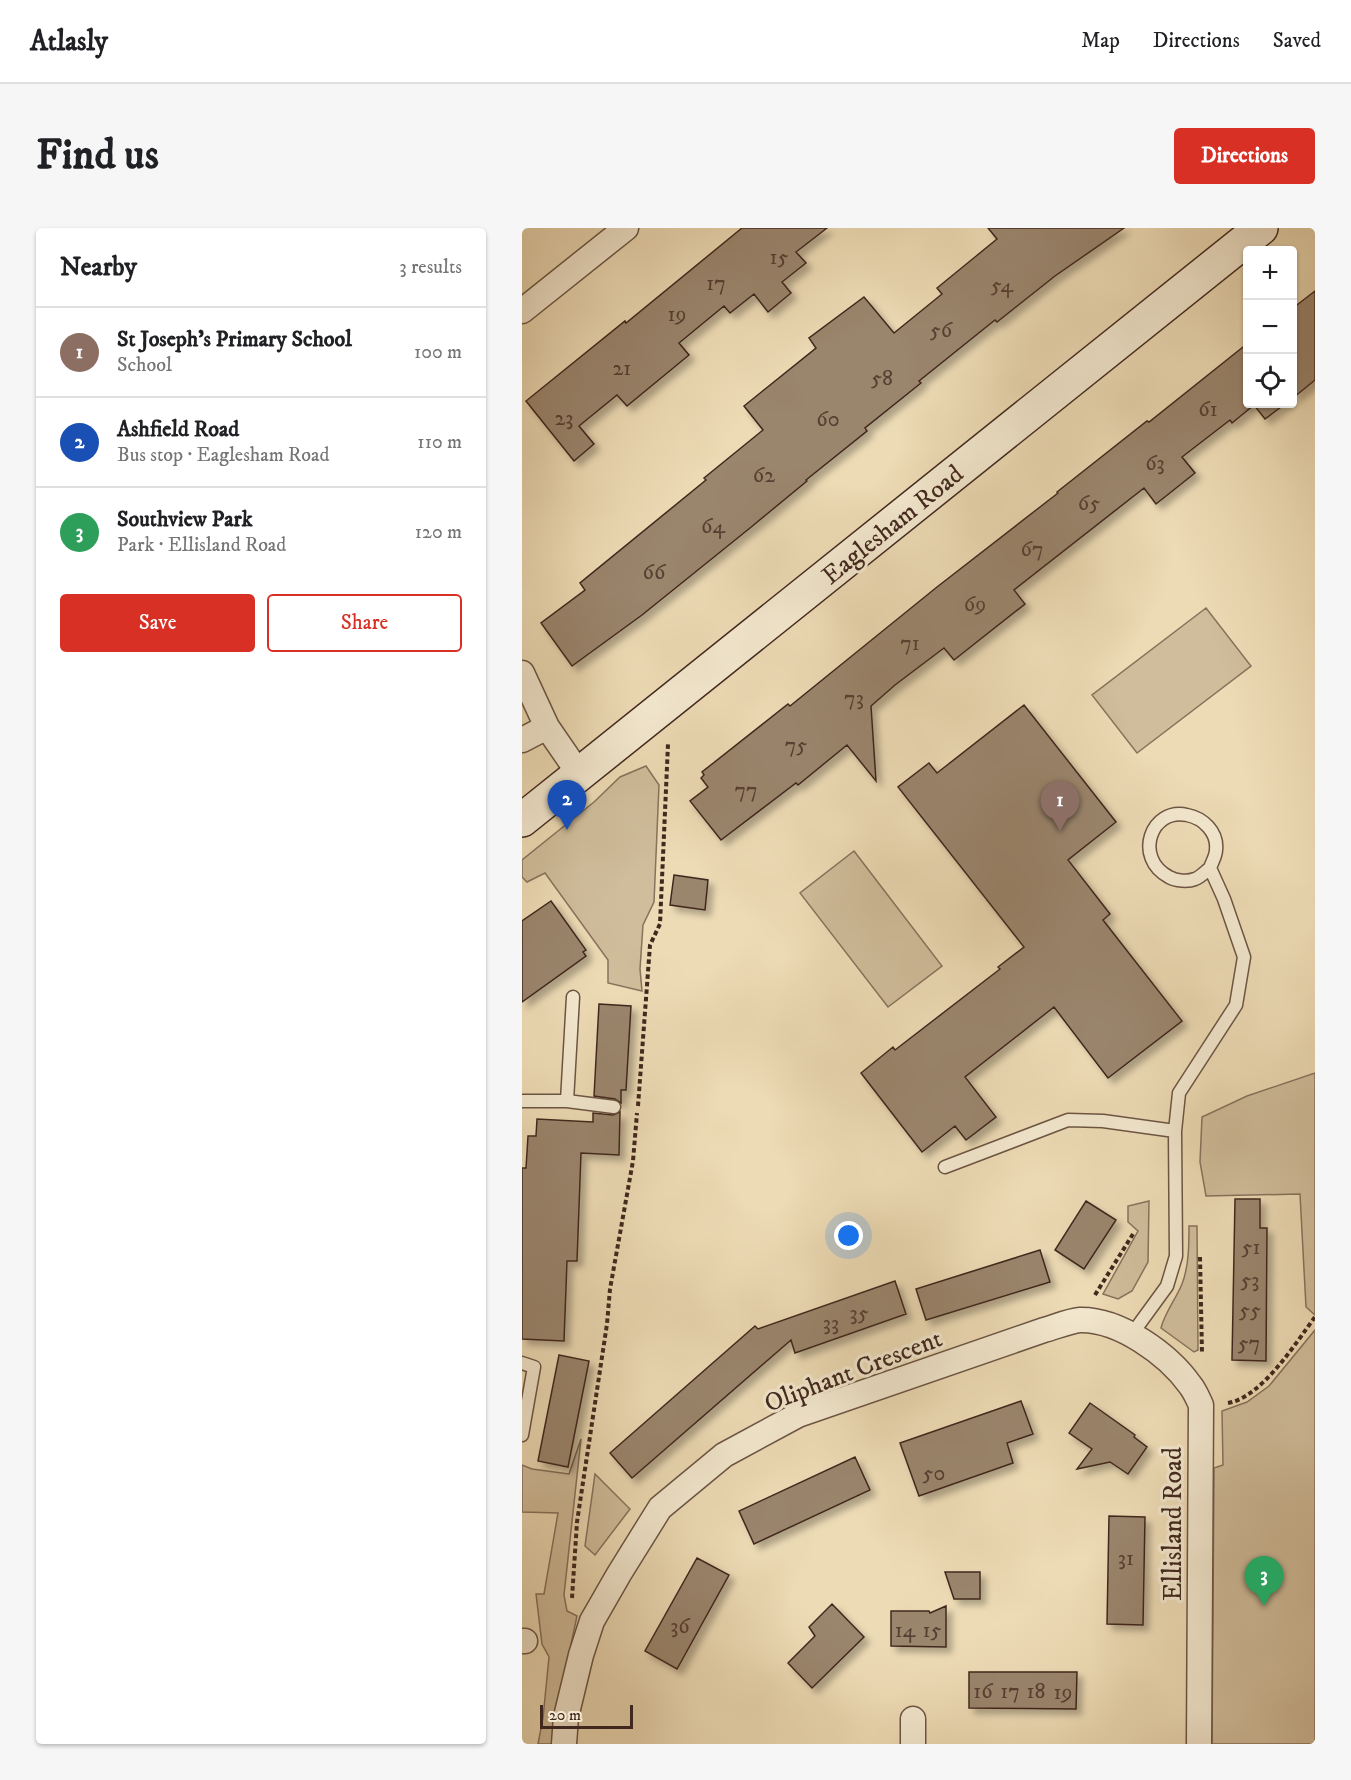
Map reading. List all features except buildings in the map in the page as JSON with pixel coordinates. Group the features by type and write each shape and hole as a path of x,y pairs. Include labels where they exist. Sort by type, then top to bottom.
{"main road":[{"name":"Eaglesham Road","path":"522,820 1262,228"}],"street":[{"path":"522,311 626,228"},
{"path":"522,673 547,727 580,775"},
{"path":"522,741 547,727"},
{"name":"Oliphant Crescent","path":"564,1744 566,1717 592,1621 660,1508 724,1455 798,1415 1044,1330 1079,1320 1105,1323 1132,1334"},
{"path":"1132,1334 1168,1362 1196,1395"},
{"name":"Ellisland Road","path":"1196,1395 1199,1744"},
{"path":"913,1719 913,1744"}],"lane":[{"path":"1132,1334 1167,1286 1176,1256 1174,1131 1179,1093 1236,1005 1244,957 1224,899 1210,868 1216,850 1212,831 1198,817 1179,813 1161,820 1150,836 1149,855 1158,872 1175,881 1195,879 1210,868"},
{"path":"567,1101 573,998"},
{"path":"522,1101 567,1101 614,1107"},
{"path":"945,1167 1068,1120 1103,1121 1174,1131"},
{"path":"522,1363 534,1367 522,1435"}],"path":[{"path":"592,1621 571,1598 578,1522 608,1324 609,1289 633,1161 650,945 660,924 669,752 664,706"},
{"path":"1091,1322 1091,1300 1133,1234"},
{"path":"1200,1253 1202,1367 1196,1395 1235,1402 1256,1390 1315,1317"}],"shaded area":[{"path":"1206,608 1251,666 1137,753 1092,695"},
{"path":"646,766 659,785 654,902 643,925 640,969 642,991 608,983 608,960 545,873 527,882 522,877 522,860 594,802 620,777"},
{"path":"854,851 942,966 888,1007 800,893"},
{"path":"1315,1073 1315,1315 1306,1307 1300,1194 1206,1196 1200,1162 1202,1117 1247,1096"},
{"path":"1149,1201 1148,1262 1132,1291 1118,1299 1103,1294 1138,1231 1128,1222 1128,1206"},
{"path":"1189,1226 1197,1226 1198,1350 1194,1352 1161,1328 1180,1290 1186,1270"},
{"path":"1315,1330 1315,1744 1212,1744 1214,1468 1223,1465 1222,1411 1247,1402 1269,1386"},
{"path":"581,1439 564,1595 567,1611 577,1616 555,1720 554,1744 538,1744 549,1657 542,1644 536,1594 544,1594 558,1513 522,1512 522,1465 532,1469 569,1474"},
{"path":"595,1474 630,1509 595,1555 585,1546"}],"place":[{"name":"Ashfield Road","path":"567,830"},
{"name":"St Joseph's Primary School","path":"1060,831"},
{"name":"Southview Park","path":"1264,1606"}]}
